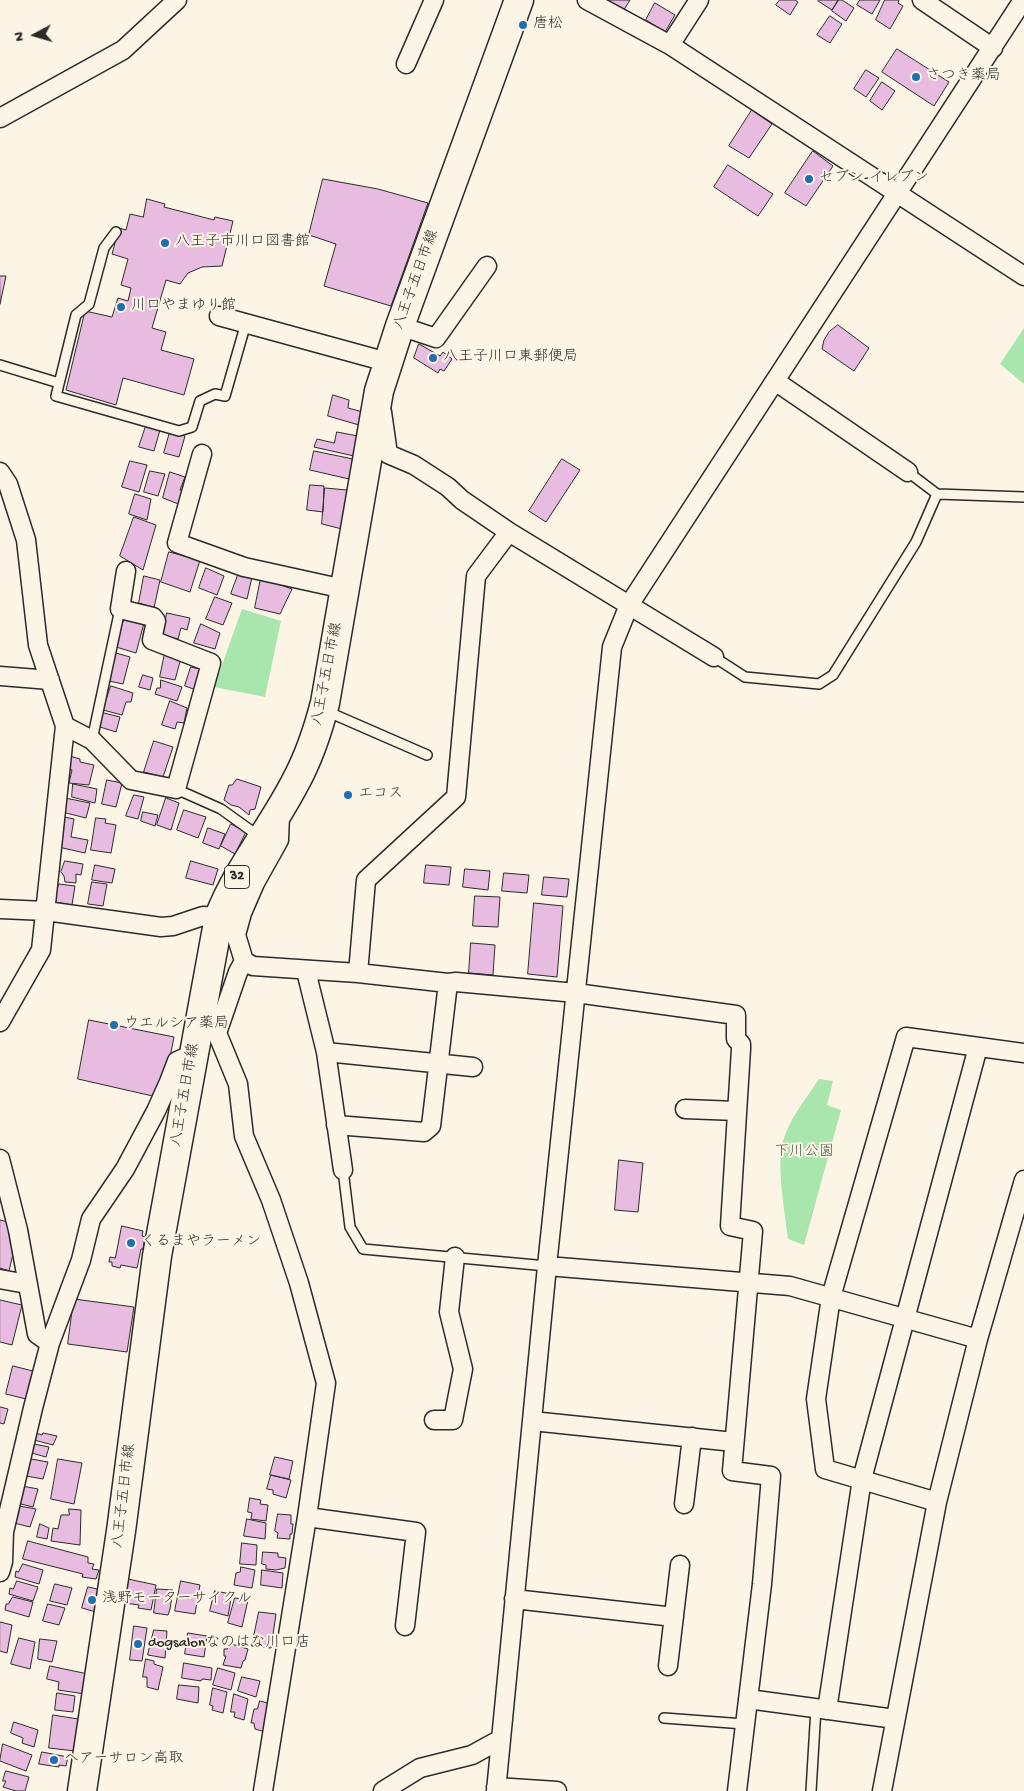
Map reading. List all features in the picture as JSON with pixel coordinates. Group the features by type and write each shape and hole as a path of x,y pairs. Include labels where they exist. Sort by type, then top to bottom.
{"main road":[{"name":"八王子五日市線","path":"82,1791 117,1560 157,1256 193,1054 208,1028 219,917 234,882 296,782 310,752 323,710 379,391 387,362 519,0"}],"street":[{"path":"0,118 123,50 177,0"},
{"path":"406,64 434,0"},
{"path":"587,0 670,45 1024,276"},
{"path":"670,45 700,0"},
{"path":"922,0 993,48"},
{"path":"557,1791 496,1789 547,1266 612,647 629,606 1023,0"},
{"path":"400,326 436,338 487,266"},
{"path":"220,316 387,362"},
{"path":"775,381 908,472"},
{"path":"379,391 388,454 414,465 448,487 462,500 509,532 714,657"},
{"path":"202,454 177,543 244,567 344,589"},
{"path":"0,472 8,484 26,540 38,645 64,726 41,950 0,1022"},
{"path":"358,973 366,880 456,797 476,576 509,532"},
{"path":"64,726 92,740 131,780 176,789 211,663 152,640 156,621 153,617 120,609 126,571"},
{"path":"0,676 50,680"},
{"path":"280,808 279,840 255,883 242,913 236,935 244,961 253,966 358,973 448,984 456,982 576,993 736,1015 736,1039 741,1049 730,1226 754,1231 732,1471 770,1476 762,1584 737,1791"},
{"path":"0,909 46,911 161,927 173,926 203,916 219,917"},
{"path":"244,961 208,1028 238,1084 244,1136 271,1200 299,1283 326,1383 264,1791"},
{"path":"306,971 326,1052 343,1170"},
{"path":"336,1125 424,1132 431,1126 448,984"},
{"path":"937,1502 825,1469 816,1399 831,1296 906,1037 1024,1053"},
{"path":"822,1709 862,1479 978,1046"},
{"path":"326,1052 473,1068"},
{"path":"0,1572 3,1562 4,1532 33,1408 50,1343 81,1260 91,1220 126,1169 156,1112 176,1061 193,1054"},
{"path":"685,1109 737,1112"},
{"path":"0,1159 18,1230 36,1334 50,1343"},
{"path":"882,1791 937,1502 978,1339 1024,1180"},
{"path":"434,1420 453,1420 463,1369 449,1312 455,1257"},
{"path":"547,1266 790,1286 831,1296 978,1339"},
{"path":"0,1279 27,1284"},
{"path":"532,1421 734,1442"},
{"path":"684,1504 692,1437"},
{"path":"307,1517 416,1532 405,1626"},
{"path":"668,1666 680,1565"},
{"path":"514,1599 674,1616"},
{"path":"748,1699 895,1719"},
{"path":"383,1791 420,1768 472,1754 501,1739"}],"lane":[{"path":"116,232 104,248 89,304 76,315 56,396 180,431 192,427 200,401 215,394 225,396 246,323"},
{"path":"0,365 59,383"},
{"path":"908,472 937,494 1024,497"},
{"path":"714,657 745,677 819,684 833,675 916,542 937,494"},
{"path":"92,740 120,609"},
{"path":"323,710 427,755"},
{"path":"176,789 221,809 261,838"},
{"path":"343,1170 350,1227 363,1249 547,1266"},
{"path":"811,1791 822,1709"},
{"path":"664,1718 744,1724"}],"green space":[{"path":"1024,328 1024,384 1000,364"},
{"path":"242,609 281,621 265,697 214,687"},
{"name":"下川公園","path":"819,1079 833,1081 827,1105 841,1110 804,1245 788,1239 780,1167 784,1137 797,1111"}],"building":[{"path":"607,0 630,0 622,13 605,3"},
{"path":"780,0 795,0 798,2 790,15 776,5"},
{"path":"819,0 838,0 832,10"},
{"path":"839,0 854,8 846,21 832,11"},
{"path":"860,0 880,0 872,14 857,5"},
{"path":"885,0 899,0 898,3 903,6 890,29 876,20"},
{"path":"655,3 675,15 665,32 646,20"},
{"path":"830,16 842,24 830,43 817,35"},
{"name":"さつき薬局","path":"897,49 949,82 934,106 882,72"},
{"path":"866,70 879,78 866,97 854,89"},
{"path":"882,82 895,91 882,110 870,101"},
{"path":"752,110 772,124 749,158 729,146"},
{"name":"セブン-イレブン","path":"813,151 833,166 806,206 785,193"},
{"path":"728,165 773,194 758,216 714,187"},
{"path":"323,179 378,189 428,203 391,306 324,286 336,244 309,235"},
{"path":"147,199 165,204 164,207 214,220 215,217 233,221 222,266 202,267 188,273 180,284 166,280 152,328 166,332 161,350 194,359 184,395 123,378 116,405 66,390 85,311 112,317 118,298 128,301 131,288 121,285 128,259 112,254 119,228 126,230 130,214 143,217"},
{"path":"0,276 6,276 0,304"},
{"path":"838,325 869,348 854,371 822,349 824,340 829,332"},
{"name":"八王子川口東郵便局","path":"419,344 440,356 443,352 452,359 444,371 440,369 438,373 414,358"},
{"path":"333,395 349,400 348,408 363,412 359,425 328,416"},
{"path":"146,426 160,430 154,451 139,447"},
{"path":"170,432 185,436 179,457 164,453"},
{"path":"337,432 358,436 354,456 314,447 317,439 334,443"},
{"path":"314,451 353,459 349,479 310,470"},
{"path":"562,459 580,470 546,522 529,511"},
{"path":"130,461 147,465 139,492 122,487"},
{"path":"150,471 165,474 158,496 144,492"},
{"path":"170,472 185,477 180,490 185,491 181,505 163,498"},
{"path":"310,485 324,486 323,512 307,510"},
{"path":"325,488 347,490 342,529 322,524"},
{"path":"135,494 151,499 147,520 129,514"},
{"path":"134,517 156,525 143,570 120,556"},
{"path":"169,552 200,560 190,592 161,582"},
{"path":"206,568 224,576 217,595 199,588"},
{"path":"238,575 252,577 247,599 231,594"},
{"path":"144,576 160,580 154,608 139,603"},
{"path":"261,578 292,589 280,614 255,608"},
{"path":"215,597 232,603 223,625 206,619"},
{"path":"167,613 190,618 187,630 181,628 178,639 170,637 168,640 162,639"},
{"path":"125,616 144,623 136,653 116,647"},
{"path":"201,624 220,633 215,649 194,643"},
{"path":"116,653 130,657 123,684 109,681"},
{"path":"165,653 181,658 175,680 160,677"},
{"path":"191,667 204,670 199,691 185,686"},
{"path":"143,675 153,678 150,690 139,687"},
{"path":"161,680 182,687 177,701 155,694 157,688 160,688"},
{"path":"111,686 133,693 131,702 126,702 122,715 103,710"},
{"path":"170,701 187,708 184,723 177,722 175,729 162,725"},
{"path":"100,712 120,717 116,732 97,726"},
{"path":"154,741 173,747 163,777 144,772"},
{"path":"70,756 80,759 80,762 94,765 89,785 69,783 72,770 67,768"},
{"path":"237,779 261,787 255,809 250,810 249,815 239,807 231,805 224,800 229,785 232,785"},
{"path":"107,780 122,783 116,807 102,804"},
{"path":"73,784 97,789 95,803 72,797"},
{"path":"134,795 144,797 138,819 126,816"},
{"path":"65,798 90,803 86,818 62,812"},
{"path":"166,798 179,803 171,830 157,825"},
{"path":"184,810 206,817 198,838 177,830"},
{"path":"143,812 158,815 155,826 141,821"},
{"path":"60,816 74,819 71,837 88,840 85,853 54,846"},
{"path":"96,818 106,819 105,823 116,825 111,853 91,850"},
{"path":"231,824 246,832 235,854 221,846"},
{"path":"208,828 225,834 219,849 203,843"},
{"path":"65,861 83,864 81,875 76,874 76,883 65,882 61,872"},
{"path":"191,861 218,869 213,885 186,878"},
{"path":"95,865 115,869 112,883 92,880"},
{"path":"426,865 451,867 449,885 424,883"},
{"path":"465,869 490,871 488,890 463,887"},
{"path":"504,873 529,875 527,893 502,891"},
{"path":"544,877 569,879 567,897 542,895"},
{"path":"92,882 107,884 103,906 88,904"},
{"path":"59,884 75,886 72,905 54,902"},
{"path":"475,896 500,897 498,927 473,926"},
{"path":"534,903 563,906 557,977 528,974"},
{"path":"471,943 495,945 493,975 469,973"},
{"path":"89,1020 174,1037 166,1077 157,1097 78,1079"},
{"path":"619,1160 643,1163 638,1212 615,1210"},
{"path":"0,1220 12,1223 9,1235 17,1237 9,1271 0,1268"},
{"name":"くるまやラーメン","path":"122,1226 143,1231 142,1236 145,1237 137,1268 121,1265 120,1268 112,1266 112,1262 109,1262 110,1257 115,1258"},
{"path":"74,1299 134,1307 127,1352 68,1344"},
{"path":"0,1300 22,1305 12,1345 0,1342"},
{"path":"13,1366 33,1371 26,1399 6,1394"},
{"path":"0,1407 8,1409 4,1424 0,1423"},
{"path":"33,1432 57,1436 53,1445 30,1439"},
{"path":"29,1443 49,1447 46,1457 28,1452"},
{"path":"275,1457 293,1461 289,1479 270,1475"},
{"path":"31,1459 48,1462 43,1479 26,1476"},
{"path":"58,1459 82,1463 74,1504 51,1499"},
{"path":"271,1475 291,1480 286,1498 273,1494 273,1490 267,1489"},
{"path":"22,1486 38,1489 33,1507 17,1503"},
{"path":"250,1498 261,1500 260,1504 268,1505 266,1521 251,1519 252,1513 248,1512"},
{"path":"19,1506 36,1509 30,1527 14,1523"},
{"path":"69,1509 81,1510 80,1545 51,1541 53,1528 58,1529 61,1515 69,1515"},
{"path":"278,1514 291,1515 291,1524 293,1524 290,1539 277,1538 278,1533 275,1531"},
{"path":"247,1519 266,1523 265,1539 244,1536"},
{"path":"40,1524 49,1528 47,1539 37,1537"},
{"path":"28,1541 88,1557 88,1563 94,1564 92,1569 99,1570 96,1579 82,1577 83,1574 23,1559"},
{"path":"242,1543 257,1545 256,1565 240,1564"},
{"path":"263,1552 278,1553 278,1557 286,1558 285,1568 276,1570 266,1569 266,1565 262,1564"},
{"path":"23,1564 43,1570 39,1584 15,1577 16,1571 18,1572"},
{"path":"241,1567 255,1570 252,1588 234,1585 236,1573 240,1572"},
{"path":"262,1570 283,1573 282,1588 261,1585"},
{"path":"128,1579 156,1585 151,1610 138,1608 139,1605 124,1603"},
{"path":"17,1581 38,1587 33,1601 9,1594 10,1588 13,1589"},
{"path":"181,1581 200,1585 195,1614 175,1611"},
{"path":"55,1584 72,1588 67,1605 50,1601"},
{"path":"88,1587 102,1590 96,1612 82,1608"},
{"path":"157,1589 173,1590 168,1615 154,1613"},
{"path":"215,1591 231,1594 228,1616 210,1611"},
{"path":"13,1597 33,1602 29,1617 5,1610 6,1604"},
{"path":"235,1598 248,1600 242,1627 228,1623"},
{"path":"48,1604 65,1608 59,1625 43,1621"},
{"path":"259,1612 276,1614 271,1648 252,1646"},
{"path":"0,1622 12,1625 7,1653 0,1651"},
{"name":"dogsalonなのはな川口店","path":"134,1626 147,1628 142,1661 130,1660"},
{"path":"154,1630 167,1631 165,1658 148,1655"},
{"path":"188,1633 207,1636 204,1657 185,1654"},
{"path":"19,1638 35,1642 30,1669 11,1664"},
{"path":"40,1639 57,1641 52,1662 38,1659"},
{"path":"228,1643 248,1649 241,1668 223,1665 226,1656 224,1656 224,1649 227,1649"},
{"path":"146,1659 154,1661 154,1664 163,1667 158,1690 147,1687 147,1677 143,1677"},
{"path":"184,1663 212,1668 211,1680 202,1679 201,1681 182,1678"},
{"path":"50,1666 88,1674 85,1694 58,1690 59,1682 47,1679"},
{"path":"218,1668 235,1673 231,1690 213,1685"},
{"path":"242,1677 260,1681 256,1697 238,1691"},
{"path":"179,1685 199,1687 198,1703 177,1699"},
{"path":"213,1688 227,1692 223,1713 212,1710 213,1706 210,1705"},
{"path":"57,1693 75,1696 73,1712 55,1710"},
{"path":"234,1694 248,1699 244,1720 234,1717 235,1712 231,1712"},
{"path":"260,1701 275,1705 265,1732 255,1729 254,1723 251,1723 254,1709 257,1709"},
{"path":"53,1715 78,1719 75,1751 49,1748"},
{"path":"14,1722 38,1730 34,1747 22,1743 23,1738 11,1733"},
{"path":"3,1744 32,1755 26,1771 0,1761"},
{"name":"ヘアーサロン高取","path":"42,1752 68,1757 66,1766 59,1765 59,1767 39,1764"},
{"path":"6,1771 29,1777 25,1791 16,1791 3,1787 6,1781 3,1781"}],"place":[{"name":"唐松","path":"523,25"},
{"name":"さつき薬局","path":"916,77"},
{"name":"セブン-イレブン","path":"809,179"},
{"name":"八王子市川口図書館","path":"165,243"},
{"name":"川口やまゆり館","path":"121,307"},
{"name":"八王子川口東郵便局","path":"433,358"},
{"name":"エコス","path":"348,795"},
{"name":"ウエルシア薬局","path":"114,1025"},
{"name":"くるまやラーメン","path":"131,1243"},
{"name":"浅野モーターサイクル","path":"92,1600"},
{"name":"dogsalonなのはな川口店","path":"138,1644"},
{"name":"ヘアーサロン高取","path":"54,1760"}]}
